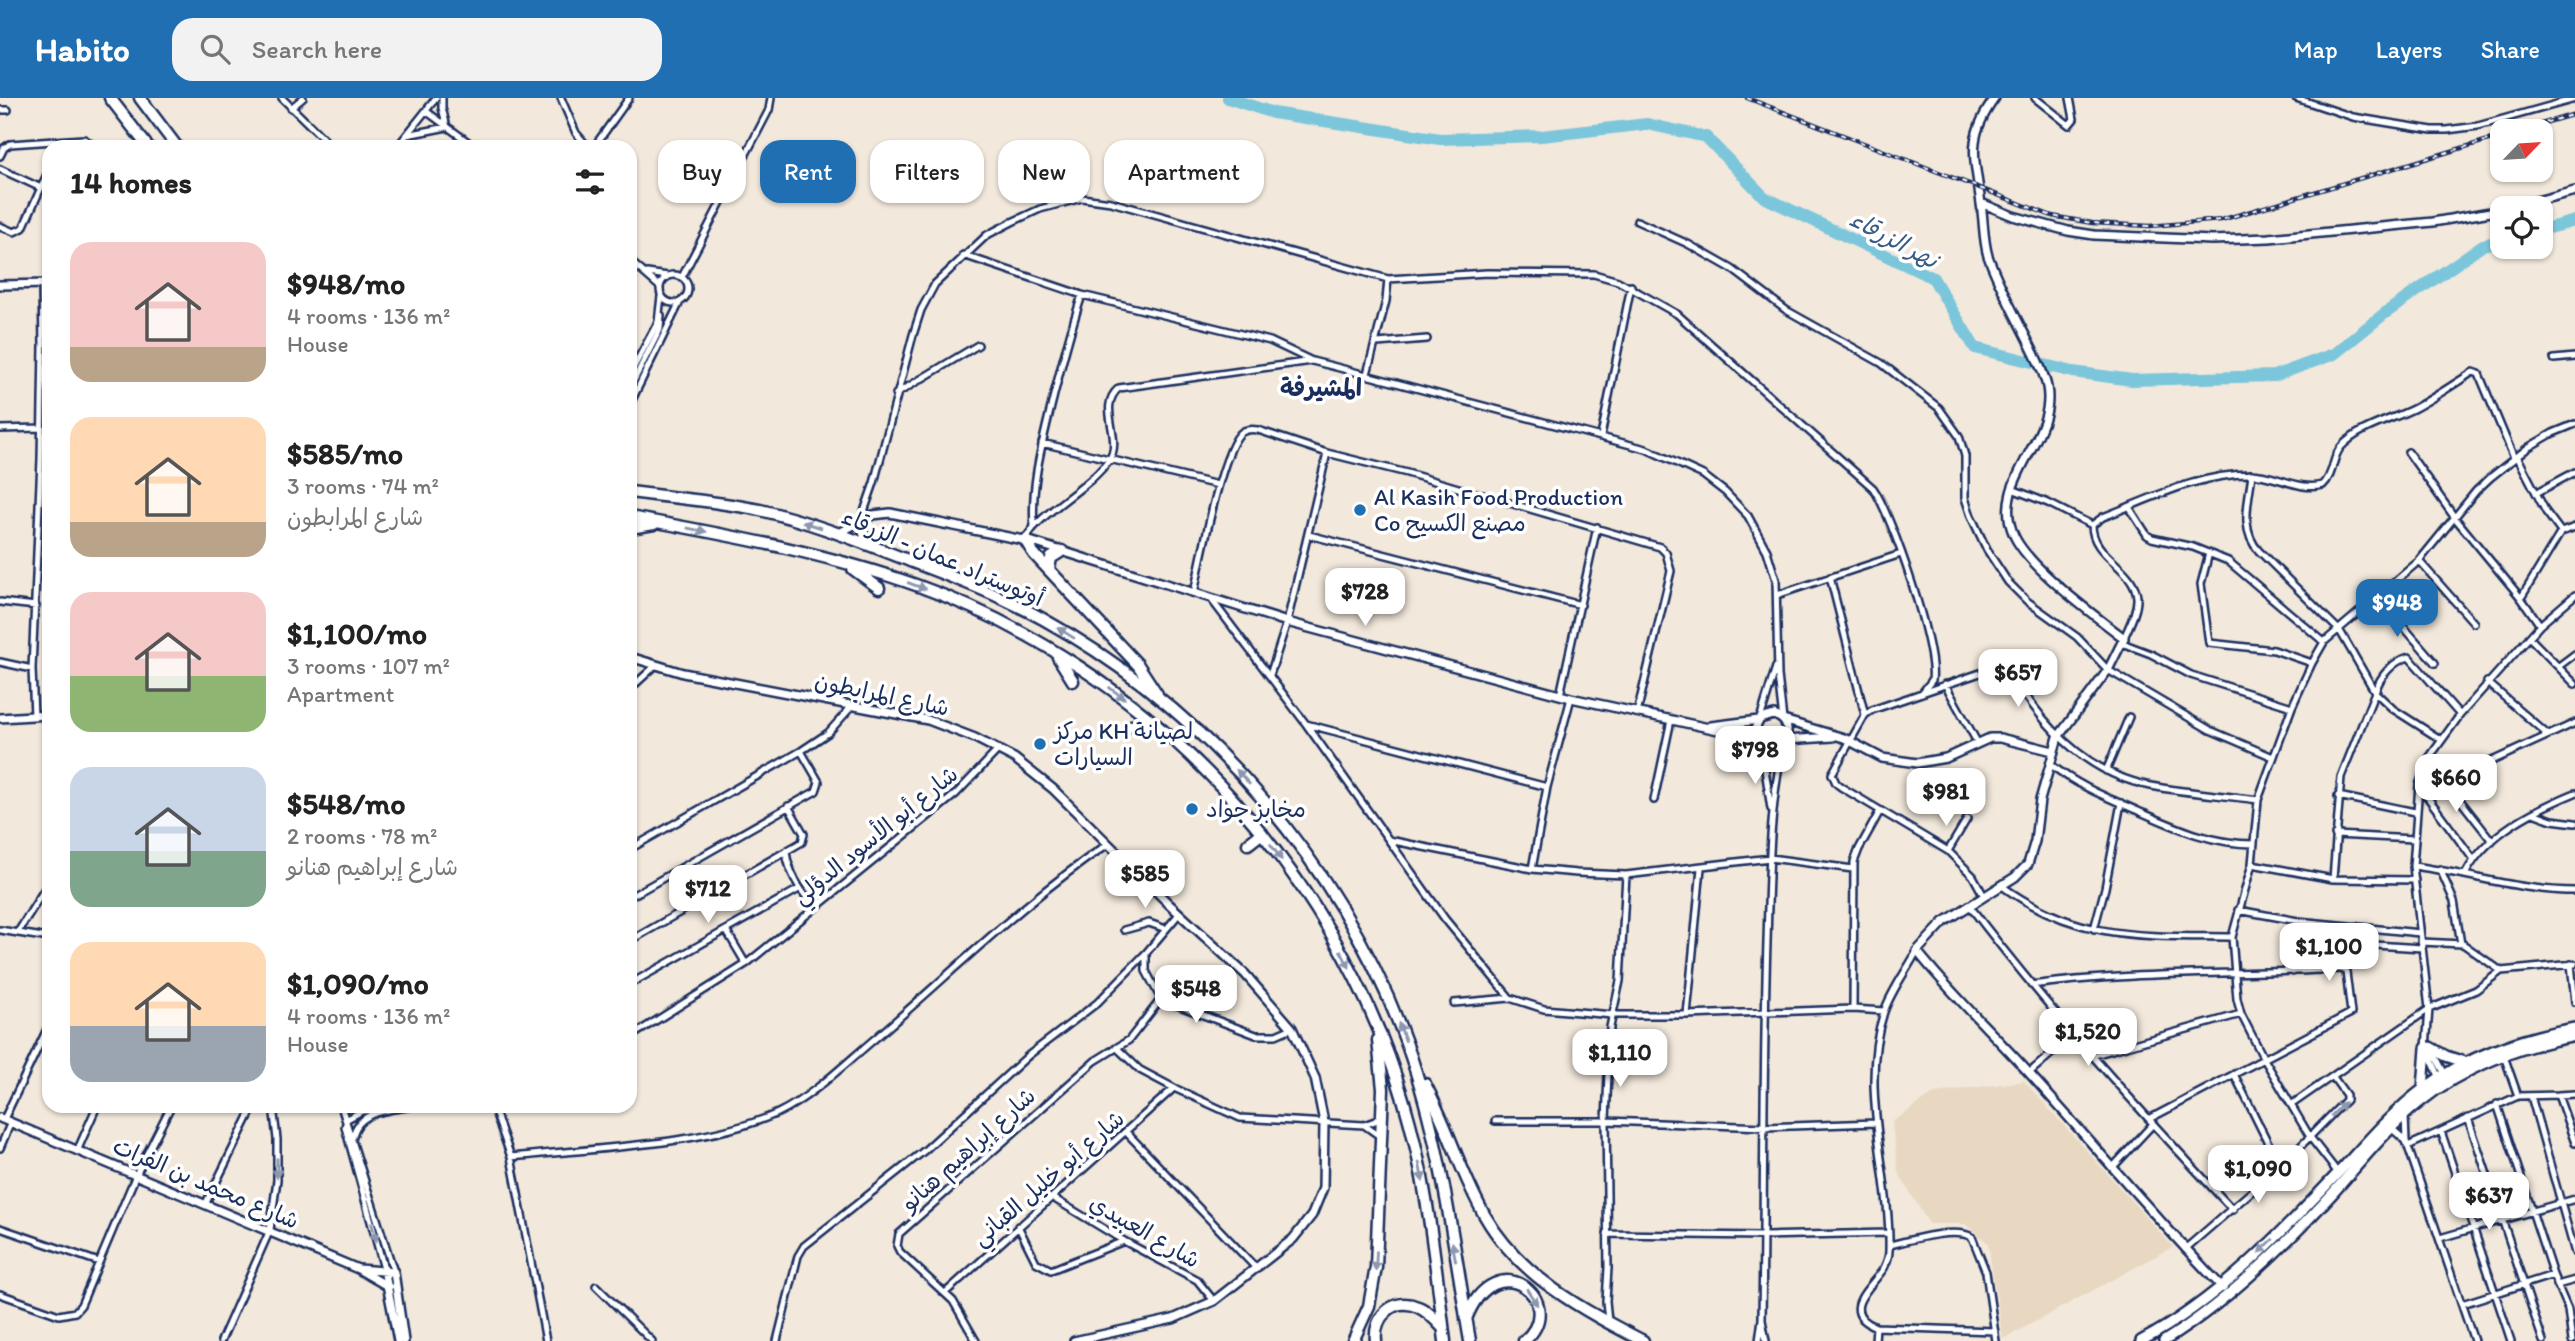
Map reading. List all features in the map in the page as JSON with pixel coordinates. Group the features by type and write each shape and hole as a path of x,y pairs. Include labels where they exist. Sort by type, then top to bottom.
{"highway":[{"path":"110,98 143,140"},
{"path":"140,98 172,140"},
{"name":"أوتوستراد عمان - الزرقاء","path":"637,492 751,508 839,533 981,589 1045,620 1113,663 1195,728 1231,763 1314,867 1345,916 1374,970 1414,1065 1438,1150 1470,1341"},
{"name":"أوتوستراد عمان - الزرقاء","path":"637,518 847,564 952,599 1050,649 1117,693 1168,734 1234,801 1262,833 1311,900 1331,932 1375,1023 1400,1090 1419,1160 1445,1341"},
{"path":"637,527 660,523"},
{"path":"1024,540 1138,665 1161,701"},
{"path":"1049,569 1052,558 1062,551"},
{"path":"847,564 879,588"},
{"path":"1050,649 1062,662 1073,681"},
{"path":"1131,726 1147,724 1168,734"},
{"path":"1248,844 1262,833"},
{"path":"1353,1341 1366,1317 1374,1285 1382,1115 1382,1066 1375,1023"},
{"path":"1414,1065 1436,1106 1480,1206 1521,1264 1537,1278 1643,1341"},
{"path":"1466,1319 1477,1296 1486,1287 1505,1281 1521,1284 1533,1294 1539,1309 1536,1326 1524,1341"},
{"path":"1376,1341 1376,1330 1382,1316 1394,1306 1402,1304 1423,1309 1444,1328"}],"main road":[{"path":"2164,1341 2229,1294 2326,1200 2391,1128 2445,1080 2468,1063 2508,1045 2545,1033 2575,1028"},
{"path":"2141,1341 2176,1321 2221,1286 2282,1231 2394,1114 2423,1089 2541,1043 2575,1036"},
{"path":"2423,1089 2428,1046 2446,1056 2468,1063"}],"street":[{"path":"282,98 325,140"},
{"path":"291,108 303,98"},
{"path":"403,140 439,98 447,127"},
{"path":"561,98 576,133 582,140"},
{"path":"599,140 629,98"},
{"path":"682,277 769,110 771,98"},
{"path":"2035,98 2068,125 2074,120 2070,98"},
{"path":"2296,98 2353,117 2439,130 2478,126 2575,99"},
{"path":"1993,100 1977,127 1975,140 1974,158 1984,236 1989,257 2046,380 2049,401 2045,421 2012,489 2008,516 2011,529 2022,550 2123,640 2191,675 2292,707"},
{"path":"0,110 8,110"},
{"path":"426,111 465,140"},
{"path":"407,135 447,127"},
{"path":"0,156 10,144 42,142"},
{"path":"0,169 41,188 21,230 12,232 0,226"},
{"path":"2553,197 2575,191"},
{"path":"867,544 860,523 874,483 896,394 921,310 935,284 988,235 1012,222 1040,209 1082,198 1111,202 1388,279 1487,273 1594,274 1631,286 1677,314 1873,488 1881,500 1918,606 1933,674 1931,683 1922,692"},
{"path":"1981,203 2068,231 2212,240 2269,238 2433,222 2490,212"},
{"path":"1637,220 1732,269 1786,310 1881,363 1940,408 1959,436 1965,456 1965,498 1971,516 2008,582 2027,601 2077,637 2108,670 2210,730 2273,757"},
{"path":"963,256 1082,295 1270,341 1312,361 1646,449 1703,475 1725,492 1748,516 1767,551 1776,580 1778,660 1783,720 1787,732 1777,774 1770,858 1765,1011 1764,1236 1759,1341"},
{"path":"637,266 660,287 661,296 660,329 637,374"},
{"path":"647,273 682,277"},
{"path":"660,287 668,276"},
{"path":"637,390 688,289 682,277"},
{"path":"1367,374 1377,344 1388,279"},
{"path":"0,285 42,284"},
{"path":"1601,436 1631,286"},
{"path":"1034,527 1034,487 1042,443 1068,337 1082,295"},
{"path":"661,296 670,303 680,302"},
{"path":"637,360 661,313"},
{"path":"644,361 675,315"},
{"path":"1377,344 1427,339"},
{"path":"896,394 978,345"},
{"path":"2554,359 2575,356"},
{"path":"1024,540 1034,527 1110,460 1112,440 1109,401 1119,388 1312,361"},
{"path":"2092,526 2103,517 2211,478 2252,474 2308,486 2323,485 2329,478 2339,450 2344,444 2372,427 2428,401 2473,372 2479,374 2516,457 2561,532"},
{"path":"34,716 32,669 42,415"},
{"path":"2338,1174 2310,1137 2241,1014 2233,972 2232,937 2252,864 2259,800 2292,707 2325,642 2419,561 2483,484 2516,457 2553,433 2575,424"},
{"path":"0,429 41,428"},
{"path":"1194,593 1218,485 1236,441 1247,430 1258,430 1327,453 1652,542 1667,553 1671,571 1637,713"},
{"path":"1042,443 1218,485"},
{"path":"2408,452 2455,518 2540,625"},
{"path":"1270,675 1287,622 1327,453"},
{"path":"2536,493 2575,472"},
{"path":"2252,474 2246,522 2251,539 2259,551 2340,631 2375,692 2393,709 2440,739"},
{"path":"2012,489 2049,503 2092,526"},
{"path":"2129,507 2152,538 2193,547 2236,568 2325,642"},
{"path":"839,533 873,515 890,513 1024,540 1287,622 1571,698 1704,727 1775,747 1784,741 1848,740"},
{"path":"1995,1331 1876,1327 1864,1320 1858,1303 1863,1293 1884,1269 1890,1245 1876,1123 1876,1064 1884,1011 1917,951 1944,922 2020,873 2032,857 2040,800 2058,737 2108,670 2137,606 2134,587 2097,545 2092,537 2092,526"},
{"path":"1560,695 1597,527"},
{"path":"2521,598 2561,532 2575,527"},
{"path":"1309,535 1581,605"},
{"path":"2209,553 2200,584 2209,643 2274,650 2312,663"},
{"path":"1777,595 1901,554"},
{"path":"2419,561 2473,623"},
{"path":"1830,577 1865,715"},
{"path":"2445,1080 2428,1046 2428,1009 2413,866 2415,812 2423,770 2440,739 2487,682 2540,625 2575,595"},
{"path":"2378,597 2435,663"},
{"path":"1211,599 1306,724 1445,919 1510,998"},
{"path":"0,602 36,606"},
{"path":"2529,637 2575,684"},
{"path":"2559,666 2575,654"},
{"path":"2333,879 2338,796 2344,766 2378,681 2394,665 2409,657 2459,715"},
{"name":"شارع المرابطون","path":"637,660 655,666 928,720 999,749 1031,770 1053,789 1179,914 1245,974 1292,1028 1315,1078 1324,1122 1324,1177 1319,1201 1312,1216 1293,1239 1214,1301 1173,1319 1074,1341"},
{"path":"1772,826 1760,742 1755,733 1778,660"},
{"path":"1984,895 1969,870 1948,851 1836,783 1832,774 1848,740 1865,715 1884,705 1989,670 2005,661 2021,691 2058,737 2106,771 2149,786 2259,800"},
{"path":"0,662 32,669"},
{"path":"637,683 655,666"},
{"path":"2487,682 2548,734"},
{"path":"1945,684 1978,742"},
{"path":"1532,869 1547,787 1571,698"},
{"path":"637,845 802,751 828,733 852,706"},
{"path":"0,718 42,715"},
{"path":"1704,727 1760,720 1769,715 1848,740 1882,758 1917,763 1946,758 1978,742 2000,738 2053,751"},
{"path":"2106,771 2129,717"},
{"path":"1654,800 1671,720"},
{"path":"2424,792 2575,723"},
{"path":"1306,724 1547,787"},
{"name":"شارع أبو الأسود الدؤلي","path":"637,1033 746,964 956,794 999,749"},
{"path":"637,893 816,791 819,785 802,751"},
{"path":"2050,764 2068,778 2198,836 2230,844 2254,844"},
{"path":"2446,782 2492,841"},
{"path":"2419,785 2473,859"},
{"path":"2466,873 2473,859 2492,841 2533,813 2575,793"},
{"path":"2338,796 2415,812"},
{"path":"2094,929 2108,875 2121,803"},
{"path":"637,937 799,845 804,839 802,831 788,806"},
{"path":"1853,1009 1853,869 1858,849 1880,811"},
{"path":"2533,813 2552,820 2575,823"},
{"path":"1948,851 1967,819"},
{"path":"2335,835 2414,839"},
{"path":"1388,840 1532,869 1626,875 1770,858 1853,869"},
{"path":"511,1157 683,1139 750,1123 779,1112 795,1103 846,1063 1062,877 1108,844"},
{"path":"786,852 790,869 800,889 815,907"},
{"path":"2252,864 2333,879 2415,880"},
{"path":"2413,866 2466,873 2530,889 2575,891"},
{"path":"1687,1015 1701,868"},
{"path":"2440,869 2454,901 2461,944"},
{"path":"1608,1321 1606,1121 1612,1015 1620,981 1626,875"},
{"path":"2001,886 2034,908 2057,919 2094,929 2155,936 2232,937"},
{"path":"637,980 800,889"},
{"path":"18,932 42,893"},
{"path":"1969,905 2031,985 2151,1122 2233,1210"},
{"path":"2238,910 2298,921 2420,933"},
{"path":"777,1341 798,1256 804,1246 950,1129 1019,1063 1097,1003 1146,953 1179,914"},
{"path":"1124,930 1149,923 1166,929"},
{"path":"0,930 42,937"},
{"path":"726,930 746,964"},
{"path":"2293,972 2292,942 2296,940 2461,944 2501,971"},
{"path":"1917,951 1948,990 2029,1073 2112,1169 2229,1294"},
{"path":"1146,953 1145,963 1150,981 1161,999 1256,1035 1276,1035 1292,1028"},
{"path":"2291,1105 2428,1009 2476,990 2501,971 2573,964 2575,1002"},
{"path":"2031,985 2085,979 2345,970 2352,1011 2151,1122 2112,1169"},
{"path":"1454,1003 1510,998 1544,1009 1612,1015 1853,1009 1884,1011"},
{"name":"شارع إبراهيم هنانو","path":"976,1341 961,1312 945,1293 900,1252 897,1246 899,1234 1095,1061 1118,1049 1143,1024 1161,999"},
{"path":"2094,1055 2241,1014"},
{"path":"2029,1073 2074,1034"},
{"path":"0,1148 5,1120 42,1040"},
{"path":"1118,1049 1140,1070 1240,1118 1364,1125 1382,1115"},
{"path":"2504,1056 2518,1096"},
{"path":"2234,1074 2280,1167"},
{"path":"2185,1249 2280,1167 2347,1099 2333,1077"},
{"name":"شارع أبو خليل القباني","path":"945,1293 1018,1226 1127,1133 1174,1088"},
{"path":"2407,1143 2441,1131 2518,1096 2575,1094"},
{"path":"2558,1095 2575,1143"},
{"path":"2531,1097 2575,1253"},
{"path":"2497,1104 2553,1275 2568,1310 2572,1341"},
{"path":"78,1149 94,1113"},
{"path":"0,1294 59,1315 75,1312 81,1305 136,1175 167,1113"},
{"path":"205,1205 251,1113"},
{"path":"222,1341 270,1230 277,1180 274,1113"},
{"path":"344,1113 394,1272 404,1341"},
{"path":"355,1113 347,1119 345,1127 389,1287 398,1341"},
{"path":"353,1139 355,1128 362,1119 381,1113"},
{"path":"496,1113 511,1157 546,1341"},
{"path":"2405,1116 2407,1143 2474,1341"},
{"path":"2469,1118 2543,1341"},
{"name":"شارع محمد بن الفرات","path":"5,1120 270,1230 358,1269 389,1287"},
{"path":"1495,1121 1606,1121 1765,1127 1876,1123"},
{"path":"1364,1125 1381,1137"},
{"path":"2391,1128 2407,1143"},
{"path":"2441,1131 2511,1341"},
{"path":"1127,1133 1257,1269"},
{"name":"شارع العبيدي","path":"1053,1198 1124,1241 1197,1280 1214,1301"},
{"path":"2440,1238 2575,1199"},
{"path":"1018,1226 1036,1262 1051,1270 1124,1241"},
{"path":"0,1228 99,1262"},
{"path":"1890,1245 1932,1236 1964,1233 1972,1237 1986,1272 1996,1341"},
{"path":"1607,1234 1888,1234"},
{"name":"شارع محمد بن الفرات","path":"358,1269 384,1269 394,1272"},
{"path":"2462,1304 2553,1275"},
{"path":"2557,1285 2575,1279"},
{"path":"596,1286 652,1341"},
{"path":"1591,1311 1606,1301"},
{"path":"1762,1320 1766,1341"},
{"path":"1875,1341 1876,1327"}],"shaded area":[{"path":"2024,1081 2173,1247 2003,1339 1988,1243 1965,1224 1929,1224 1898,1172 1892,1122 1935,1093"}],"waterway":[{"name":"نهر الزرقاء","path":"1228,98 1273,113 1440,139 1542,136 1647,124 1706,137 1764,197 1933,278 1975,348 2073,372 2132,380 2274,376 2334,354 2384,314 2483,245 2490,243"},
{"name":"نهر الزرقاء","path":"2553,227 2575,221"}],"railway":[{"path":"1747,98 2052,216 2092,223 2150,226 2221,220 2490,140"},
{"path":"2553,120 2575,114"}],"place":[{"name":"Al Kasih Food Production Co مصنع الكسيح","path":"1360,510"},
{"name":"مركز KH لصيانة السيارات","path":"1040,744"},
{"name":"مخابز جواد","path":"1192,809"}],"district":[{"name":"المشيرفة","path":"1321,387"}]}
